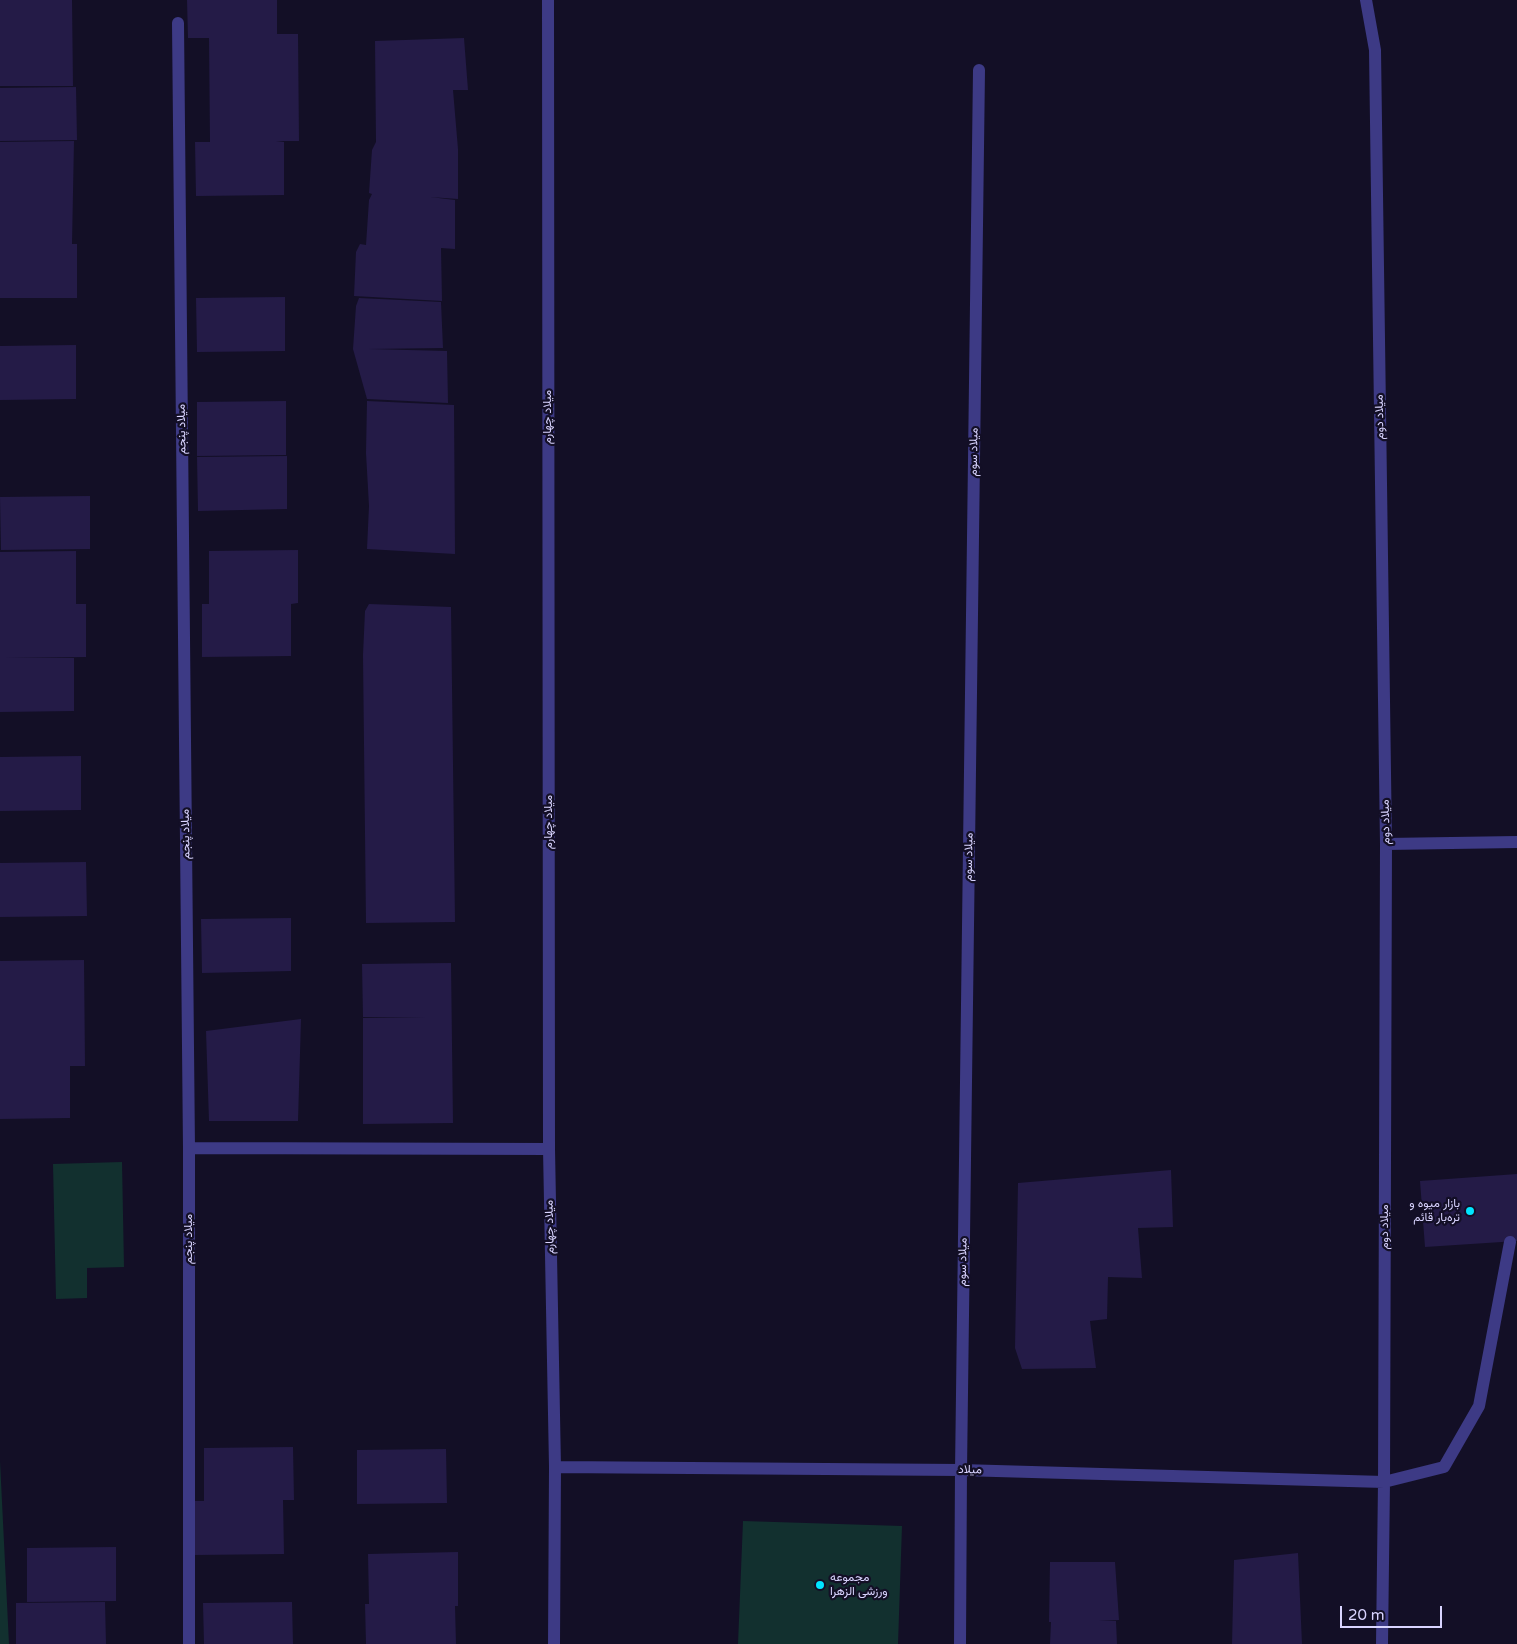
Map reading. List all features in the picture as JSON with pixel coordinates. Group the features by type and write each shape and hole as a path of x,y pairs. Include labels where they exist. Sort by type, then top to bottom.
{"street":[{"name":"میلاد چهارم","path":"548,0 549,1149 555,1467 554,1644"},
{"name":"میلاد دوم","path":"1366,0 1375,50 1386,844 1382,1644"},
{"name":"میلاد پنجم","path":"178,23 189,1148 188,1644"},
{"name":"میلاد سوم","path":"960,1644 979,70"},
{"path":"1386,844 1517,842"},
{"path":"189,1148 549,1149"},
{"name":"میلاد","path":"555,1467 961,1470 1384,1482 1444,1467 1479,1406 1510,1242"}],"green space":[{"path":"122,1162 124,1267 87,1268 87,1298 56,1299 53,1164"},
{"path":"0,1461 9,1644 0,1644"},
{"name":"مجموعه ورزشی الزهرا","path":"743,1521 902,1526 898,1644 738,1644"}],"building":[{"path":"0,0 72,0 73,86 0,86"},
{"path":"187,0 277,0 277,34 298,34 299,141 276,141 284,142 284,195 196,196 195,142 210,142 209,38 188,38"},
{"path":"464,38 468,90 453,90 458,149 458,199 430,197 455,200 455,249 441,248 442,301 354,296 356,252 360,244 366,245 369,200 372,194 369,193 372,150 376,142 375,41"},
{"path":"76,87 77,140 0,141 0,88"},
{"path":"74,141 72,244 77,244 77,298 0,298 0,142"},
{"path":"285,297 285,351 197,352 196,298"},
{"path":"359,298 441,302 443,348 369,349 447,351 448,403 367,399 353,349 356,306"},
{"path":"76,345 76,399 0,400 0,346"},
{"path":"286,401 286,455 197,456 197,402"},
{"path":"367,401 454,405 455,554 367,549 369,506 366,453"},
{"path":"287,456 287,509 198,511 197,457"},
{"path":"90,496 90,549 1,550 0,497"},
{"path":"298,550 298,603 291,604 291,656 202,657 202,604 209,604 209,551"},
{"path":"76,551 76,604 86,604 86,657 6,658 74,658 74,711 0,712 0,552"},
{"path":"369,604 451,607 455,922 366,923 363,655 365,611"},
{"path":"81,756 81,810 0,811 0,757"},
{"path":"86,862 87,916 0,917 0,863"},
{"path":"291,918 291,971 202,973 201,919"},
{"path":"84,960 85,1066 70,1066 70,1118 0,1119 0,961"},
{"path":"451,963 453,1123 363,1124 363,1018 425,1017 363,1017 362,964"},
{"path":"301,1019 298,1121 209,1121 206,1031"},
{"path":"1171,1170 1173,1227 1138,1228 1142,1278 1108,1277 1107,1319 1090,1321 1096,1368 1022,1369 1015,1348 1018,1183"},
{"name":"بازار میوه و تره‌بار قائم","path":"1517,1174 1517,1241 1425,1247 1420,1181"},
{"path":"293,1447 294,1500 283,1500 284,1554 195,1555 194,1501 204,1501 204,1448"},
{"path":"446,1449 447,1503 357,1504 357,1450"},
{"path":"116,1547 116,1601 27,1602 27,1548"},
{"path":"458,1552 458,1606 455,1606 456,1644 366,1644 365,1604 369,1604 368,1554"},
{"path":"1298,1553 1302,1644 1232,1644 1234,1560"},
{"path":"1050,1562 1115,1562 1119,1620 1099,1621 1116,1621 1117,1644 1050,1644"},
{"path":"105,1602 106,1644 16,1644 16,1603"},
{"path":"292,1602 293,1644 204,1644 203,1603"}],"place":[{"name":"بازار میوه و تره‌بار قائم","path":"1470,1211"},
{"name":"مجموعه ورزشی الزهرا","path":"820,1585"}]}
